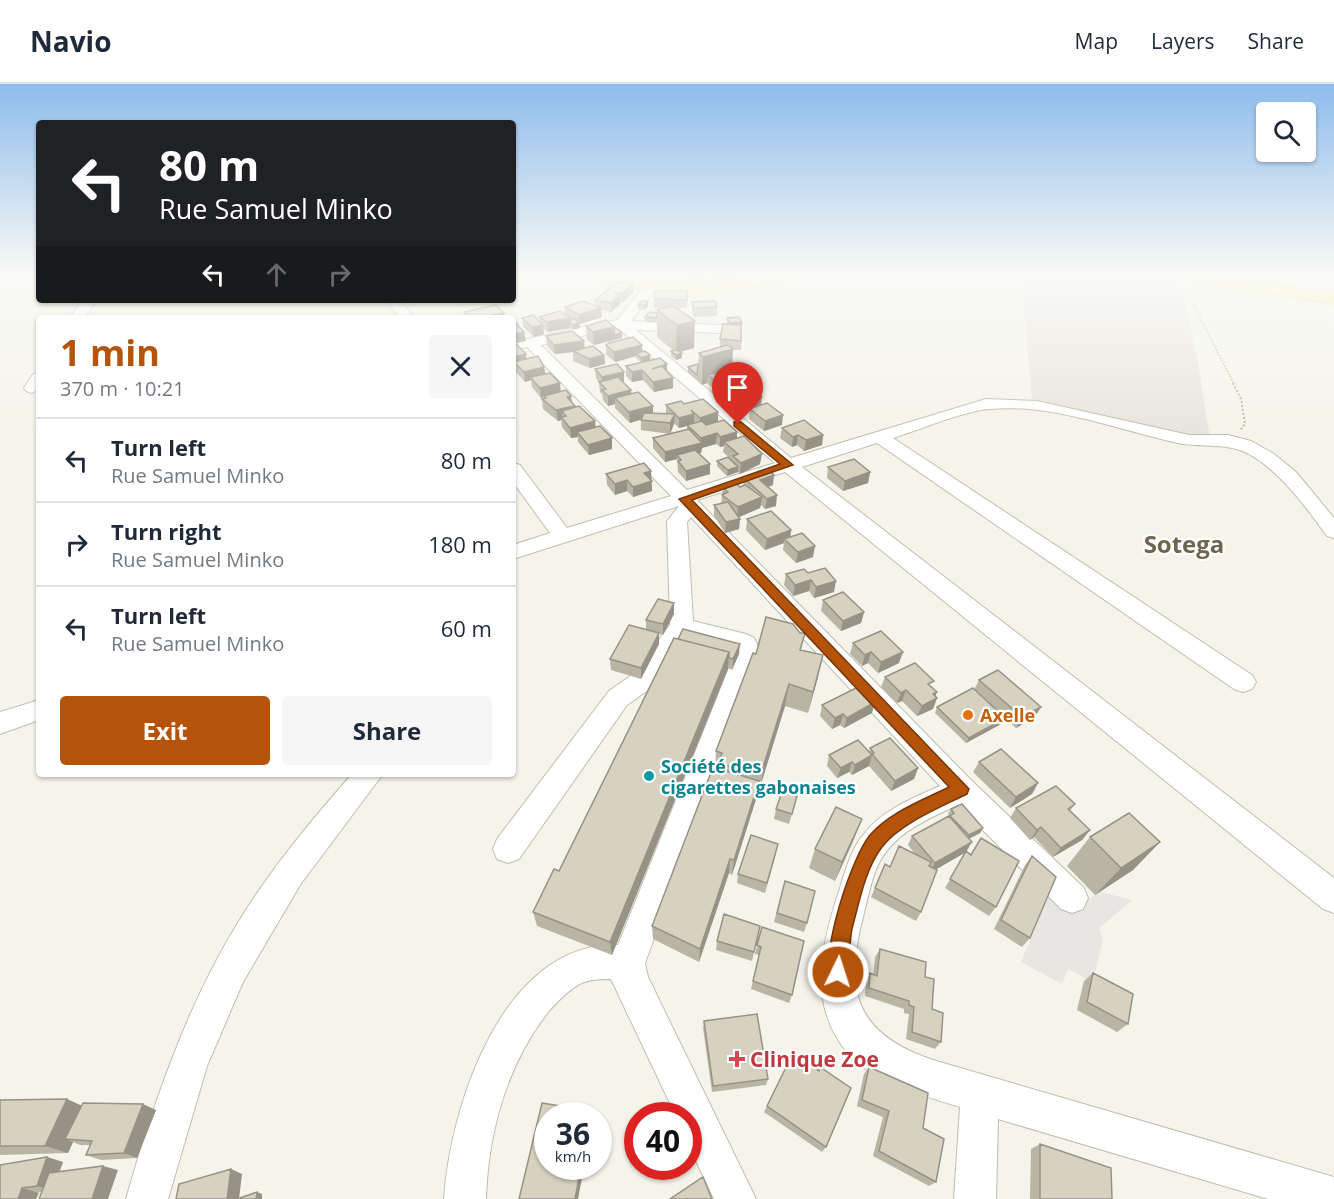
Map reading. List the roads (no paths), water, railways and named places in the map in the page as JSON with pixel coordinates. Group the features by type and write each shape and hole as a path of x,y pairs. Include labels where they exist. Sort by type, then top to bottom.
{"street":[{"path":"516,346 603,328"},
{"path":"627,328 788,465 1334,898"},
{"path":"703,328 722,329"},
{"path":"531,343 687,502 961,789 1072,898"},
{"path":"516,551 687,502 788,465 986,404 999,403 1090,417 1190,440 1233,440 1253,448 1279,465 1334,532"},
{"path":"881,438 1243,682"},
{"path":"516,473 563,537"},
{"path":"508,849 618,698 642,681 682,626 677,521 687,502"},
{"path":"682,626 738,640 745,644 748,650 628,963 631,980 735,1199"},
{"path":"0,723 36,711"},
{"path":"147,1199 163,1136 188,1069 247,940 294,867 367,777"},
{"path":"961,789 890,827 877,839 867,855 838,950 839,995 847,1020 856,1033 881,1055 902,1067 980,1094 1334,1198"},
{"path":"465,1199 470,1141 487,1086 512,1034 537,999 564,974 585,964 601,961 628,963"},
{"path":"975,1199 980,1094"}],"place":[{"name":"Axelle","path":"968,715"},
{"name":"Société des cigarettes gabonaises","path":"649,776"},
{"name":"Clinique Zoe","path":"737,1059"}],"district":[{"name":"Sotega","path":"1184,543"}]}
